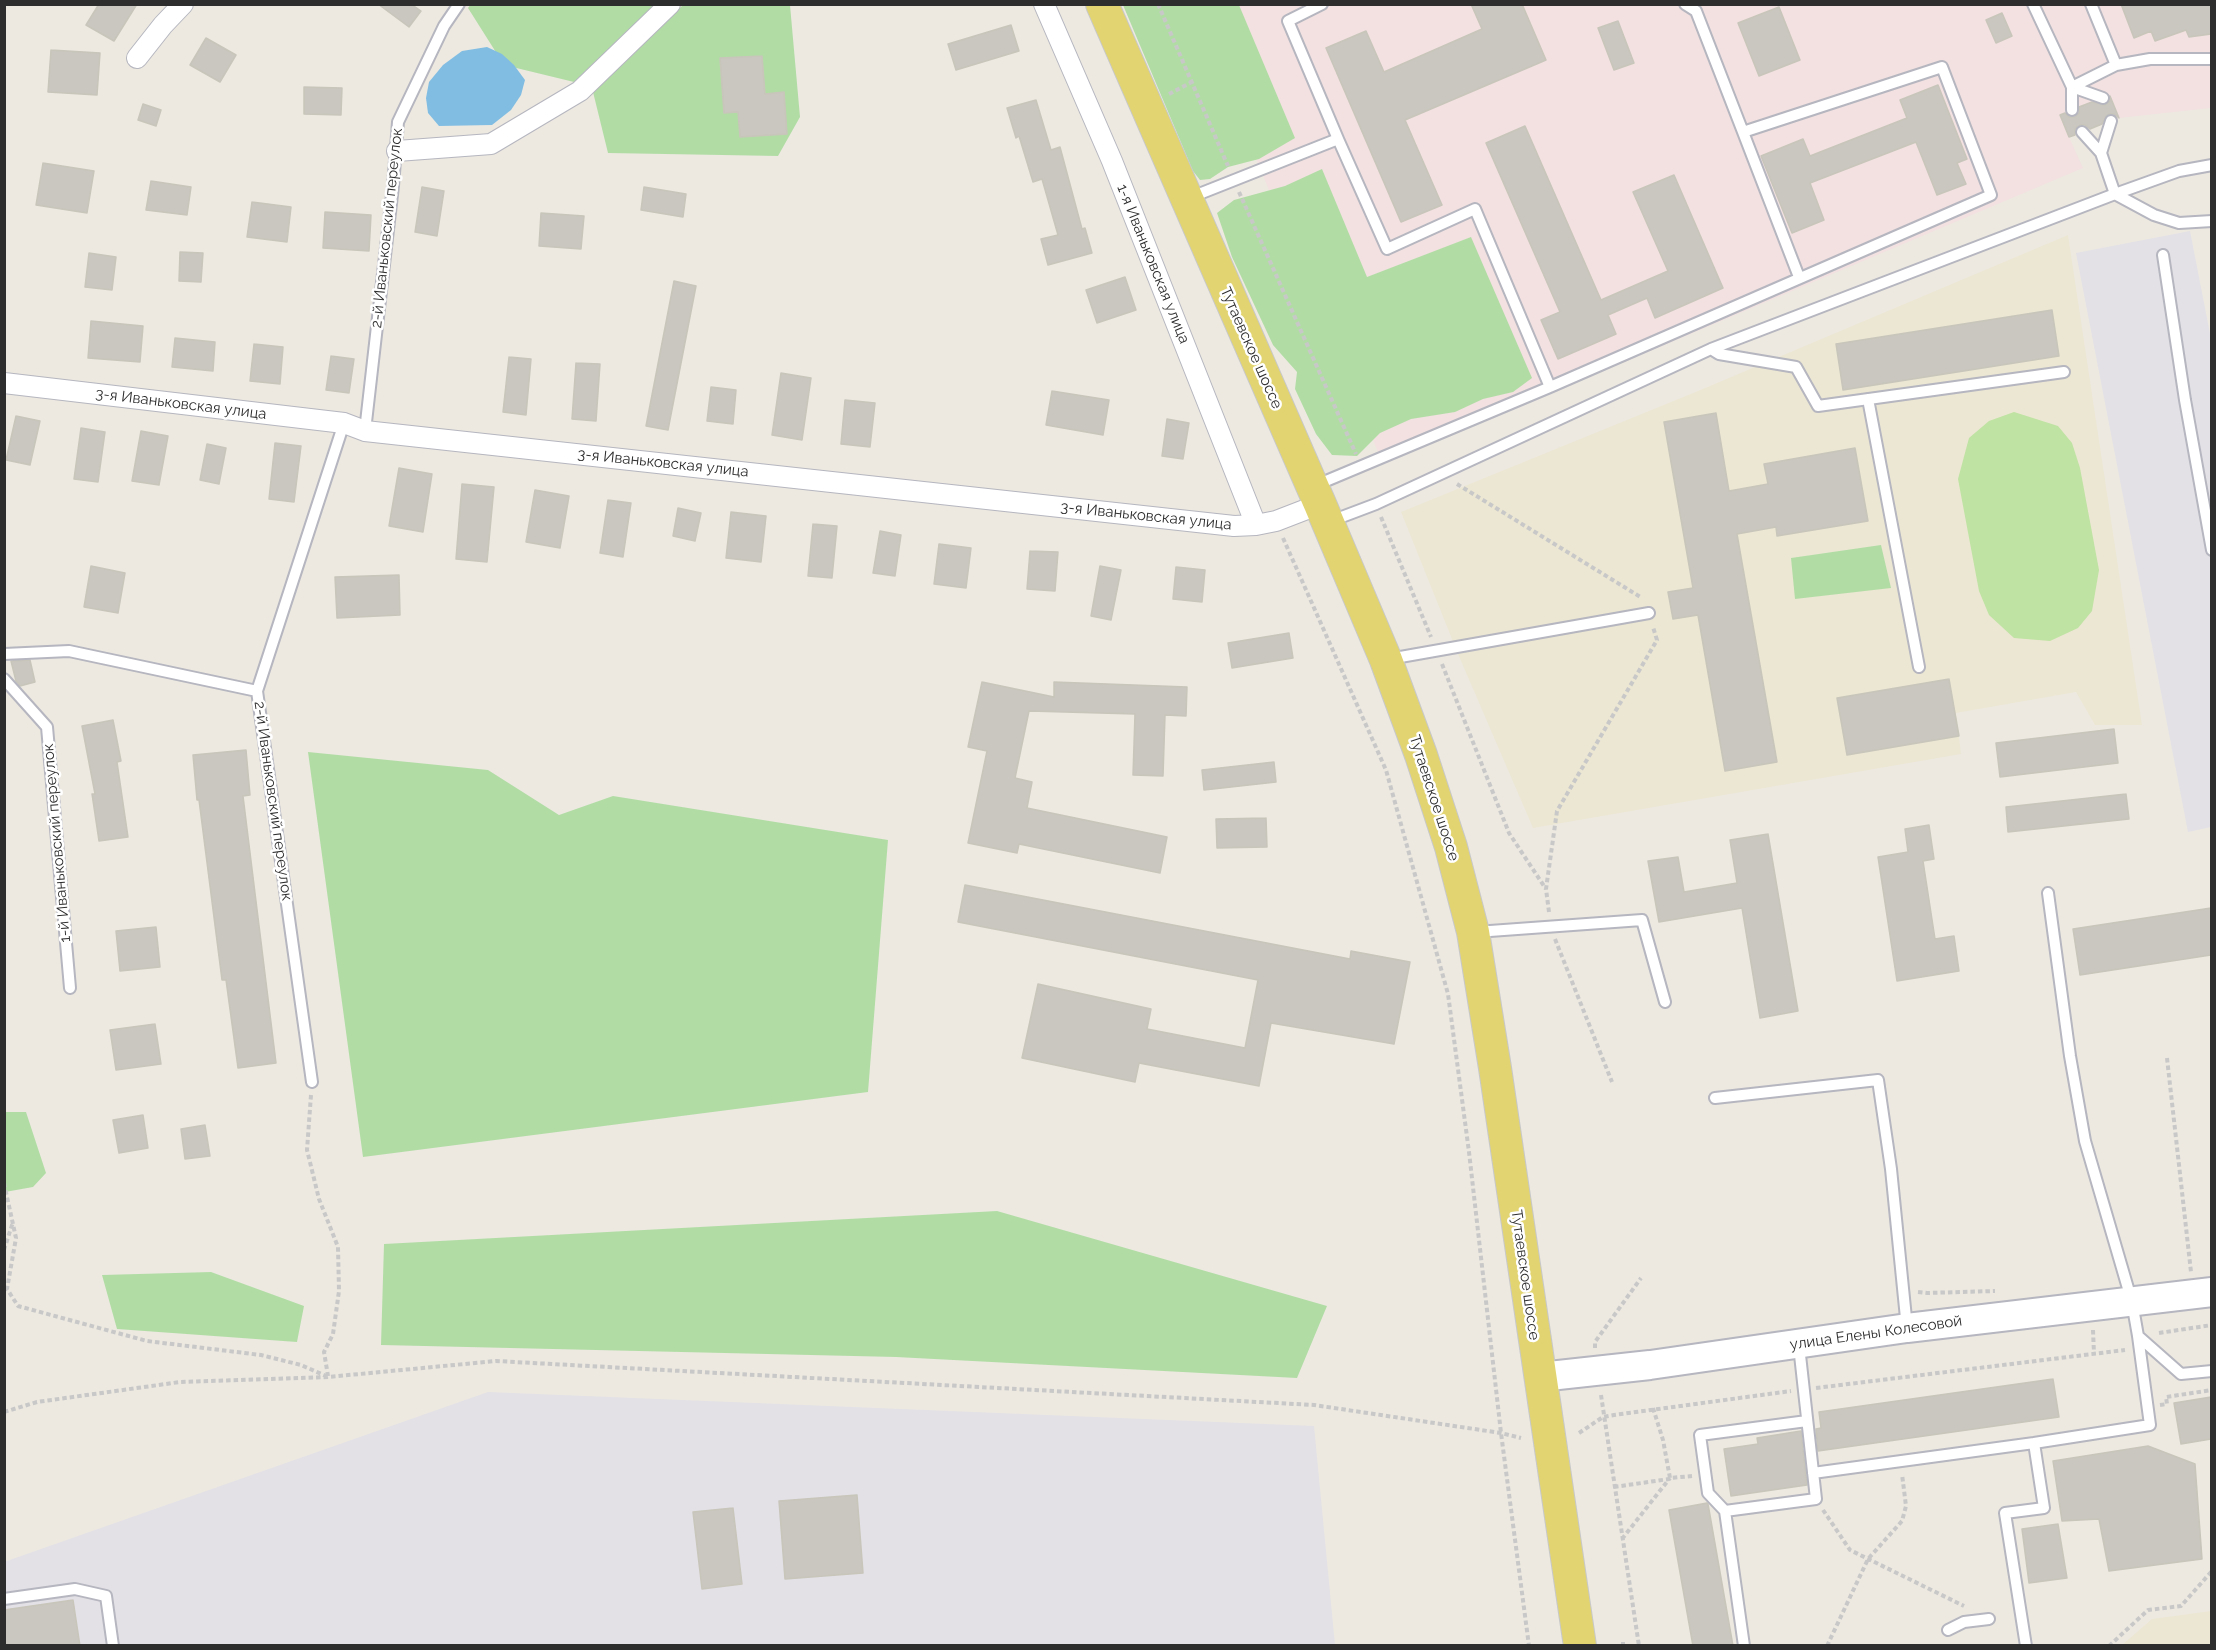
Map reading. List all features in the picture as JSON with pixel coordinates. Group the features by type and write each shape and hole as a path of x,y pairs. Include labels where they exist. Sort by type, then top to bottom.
{"main road":[{"name":"Тутаевское шоссе","path":"1102,4 1386,660 1421,755 1451,847 1473,932 1495,1068 1580,1646"}],"street":[{"path":"137,58 183,4"},
{"path":"397,151 491,144 580,92 670,4"},
{"name":"1-я Иваньковская улица","path":"1044,4 1112,161 1256,525"},
{"name":"3-я Иваньковская улица","path":"4,383 344,423 365,431 1234,526 1256,525 1276,520 1320,504"},
{"name":"улица Елены Колесовой","path":"1540,1377 1650,1365 1907,1328 2202,1293"}],"lane":[{"name":"2-й Иваньковский переулок","path":"365,431 397,151 398,122 444,26 459,4"},
{"path":"1322,4 1288,21 1387,249 1475,208 1550,387"},
{"path":"1685,4 1696,11 1799,277"},
{"path":"2033,4 2072,87 2072,110"},
{"path":"2091,4 2116,65"},
{"path":"2072,87 2116,65 2150,59 2211,59"},
{"path":"1320,504 1361,466 1550,387 1991,195 1942,67 1743,132"},
{"path":"2072,87 2103,98"},
{"path":"2101,153 2111,121"},
{"path":"2082,132 2101,153 2115,194 2154,215 2179,223 2211,221"},
{"path":"1186,199 1338,138"},
{"path":"1320,504 1376,504 1711,349 2115,194 2179,171 2211,165"},
{"path":"2163,255 2211,550"},
{"path":"1711,349 1719,354 1796,367 1818,406 2064,372"},
{"path":"1868,399 1919,667"},
{"name":"2-й Иваньковский переулок","path":"312,1082 258,691 344,423"},
{"path":"1386,660 1649,613"},
{"path":"4,654 69,651 258,691"},
{"name":"1-й Иваньковский переулок","path":"4,679 47,727 70,988"},
{"path":"1813,1473 2150,1425 2132,1302 2085,1142 2070,1056 2048,893"},
{"path":"1473,932 1642,920 1665,1002"},
{"path":"1715,1098 1878,1080 1891,1169 1907,1328"},
{"path":"2138,1336 2181,1374 2211,1371"},
{"path":"1725,1511 1816,1499 1799,1344"},
{"path":"1744,1646 1725,1511 1708,1493 1700,1436 1807,1421"},
{"path":"2026,1646 2005,1513 2044,1508 2034,1443"},
{"path":"4,1599 75,1589 106,1596 113,1646"},
{"path":"1948,1629 1964,1622 1989,1618"}],"path":[{"path":"1158,4 1361,466"},
{"path":"1166,95 1192,82"},
{"path":"1441,474 1645,600 1657,640 1557,811 1546,889 1551,926 1561,956 1612,1082"},
{"path":"1376,504 1509,833 1546,889"},
{"path":"1283,537 1386,770 1448,994 1529,1646"},
{"path":"2167,1058 2202,1293"},
{"path":"312,1082 307,1150 319,1199 338,1247 339,1291 333,1334 324,1352 328,1377"},
{"path":"4,1183 16,1238 7,1289 18,1306 147,1341 261,1355 301,1365 328,1377"},
{"path":"4,1250 13,1220"},
{"path":"1595,1350 1594,1342 1641,1278"},
{"path":"2138,1336 2211,1326"},
{"path":"1579,1433 1603,1417 1653,1408 2140,1348"},
{"path":"4,1412 38,1402 180,1382 328,1377 496,1361 1314,1405 1521,1438"},
{"path":"1600,1388 1621,1539 1639,1646"},
{"path":"2167,1404 2166,1397 2211,1390"},
{"path":"1621,1539 1670,1478 1663,1440 1653,1408"},
{"path":"1827,1646 1868,1559 1902,1521 1906,1506 1900,1461"},
{"path":"1614,1487 1706,1474"},
{"path":"1816,1499 1850,1550 1989,1618"},
{"path":"2109,1646 2148,1610 2181,1606 2211,1571"}],"shaded area":[{"path":"1192,5 2211,5 2211,108 2119,118 2069,137 2083,168 1383,464"},
{"path":"2190,231 2212,344 2211,827 2188,832 2076,253"},
{"path":"2068,235 2142,725 2095,725 2076,692 1956,713 1961,754 1533,828 1458,654 1401,512 1698,391"},
{"path":"488,1392 1314,1426 1335,1645 5,1645 4,1562"},
{"path":"2211,1611 2211,1645 2122,1645 2152,1619"}],"green space":[{"path":"471,4 656,5 574,82 504,65 468,8"},
{"path":"683,5 790,5 800,117 778,156 608,153 593,92"},
{"path":"1123,5 1239,5 1295,138 1259,159 1228,167 1210,179 1200,180 1193,171"},
{"path":"1322,169 1367,277 1471,237 1532,378 1513,392 1483,399 1455,412 1411,419 1380,433 1357,456 1332,455 1316,434 1295,389 1297,372 1273,345 1232,257 1217,213 1234,200 1285,186"},
{"path":"2014,412 2058,426 2072,443 2080,468 2099,570 2092,611 2078,628 2050,641 2014,638 1989,615 1979,591 1958,479 1969,438 1989,421"},
{"path":"1881,545 1891,588 1795,599 1791,558"},
{"path":"308,752 488,770 559,815 613,796 888,840 868,1092 363,1157"},
{"path":"5,1112 26,1112 46,1173 33,1187 5,1192"},
{"path":"997,1211 1327,1306 1297,1378 896,1357 381,1345 384,1244"},
{"path":"211,1272 304,1306 297,1342 117,1329 102,1275"}],"water":[{"path":"487,47 502,54 525,80 521,95 511,110 492,125 439,126 428,113 426,98 429,82 443,65 462,51"}],"building":[{"path":"99,4 137,4 114,41 86,25"},
{"path":"378,4 411,4 421,11 409,27"},
{"path":"1471,4 1522,4 1546,60 1405,120 1442,205 1401,222 1326,48 1366,31 1384,72 1482,29"},
{"path":"2121,4 2211,4 2211,34 2189,37 2186,30 2155,41 2151,31 2134,38"},
{"path":"1779,7 1800,60 1759,76 1738,23"},
{"path":"2002,13 2012,36 1996,43 1986,20"},
{"path":"1618,21 1634,63 1614,70 1598,28"},
{"path":"1011,25 1019,51 956,70 948,44"},
{"path":"206,38 236,55 220,82 190,65"},
{"path":"51,50 100,53 97,95 48,92"},
{"path":"762,56 765,94 784,92 787,134 740,137 738,112 724,113 720,58"},
{"path":"1938,85 1967,159 1957,163 1966,184 1937,195 1916,142 1810,183 1824,220 1792,233 1761,156 1803,139 1810,156 1907,118 1900,100"},
{"path":"304,87 342,88 341,115 304,114"},
{"path":"2110,96 2119,118 2114,114 2109,114 2102,124 2090,129 2085,125 2080,125 2075,129 2075,135 2069,137 2060,115 2065,113 2069,117 2075,117 2079,113 2079,107 2092,102 2105,105 2110,101"},
{"path":"1036,100 1051,150 1060,147 1082,229 1085,228 1092,253 1048,265 1041,239 1058,235 1042,179 1033,182 1019,136 1016,138 1007,108"},
{"path":"143,104 161,110 156,126 138,120"},
{"path":"1525,126 1601,300 1668,271 1633,192 1674,175 1723,288 1655,318 1647,298 1608,315 1616,334 1558,359 1541,320 1560,312 1486,143"},
{"path":"43,163 94,171 87,213 36,205"},
{"path":"151,181 191,187 187,215 146,210"},
{"path":"422,187 444,191 437,236 415,232"},
{"path":"644,187 686,194 683,217 641,210"},
{"path":"252,202 291,207 287,242 247,237"},
{"path":"325,212 371,215 369,251 323,248"},
{"path":"541,213 584,216 581,249 539,246"},
{"path":"180,252 203,253 201,282 179,281"},
{"path":"89,253 116,257 112,290 85,287"},
{"path":"1125,277 1136,310 1097,323 1086,290"},
{"path":"674,281 696,286 668,430 646,426"},
{"path":"2052,310 2059,356 1843,390 1836,344"},
{"path":"91,321 143,326 140,362 88,358"},
{"path":"175,338 215,342 213,371 172,367"},
{"path":"254,344 283,347 280,384 250,381"},
{"path":"331,356 354,359 349,393 326,390"},
{"path":"509,357 531,359 526,415 503,412"},
{"path":"576,363 600,364 596,421 572,419"},
{"path":"781,373 811,378 802,440 772,435"},
{"path":"711,387 736,390 733,424 707,421"},
{"path":"1052,391 1109,400 1103,435 1046,425"},
{"path":"845,400 875,403 870,447 841,444"},
{"path":"1716,413 1729,491 1768,484 1764,464 1855,448 1868,521 1777,536 1776,527 1737,534 1777,762 1725,771 1698,615 1673,619 1668,592 1693,588 1664,422"},
{"path":"16,416 40,421 30,465 6,460"},
{"path":"1167,419 1189,423 1183,459 1162,456"},
{"path":"81,428 105,432 98,482 74,479"},
{"path":"141,431 168,436 159,485 132,481"},
{"path":"275,443 301,446 294,502 269,499"},
{"path":"207,444 226,448 219,484 200,480"},
{"path":"399,468 432,474 423,532 389,526"},
{"path":"462,484 494,487 487,562 456,559"},
{"path":"535,490 569,496 560,548 526,542"},
{"path":"608,500 631,503 623,557 600,553"},
{"path":"678,508 701,513 695,541 673,536"},
{"path":"731,512 766,516 761,562 726,558"},
{"path":"813,524 837,526 832,578 808,576"},
{"path":"880,531 901,535 895,576 873,573"},
{"path":"939,544 971,548 966,588 934,584"},
{"path":"1030,551 1058,552 1055,591 1027,589"},
{"path":"91,566 125,573 118,613 84,607"},
{"path":"1100,566 1121,570 1111,620 1091,616"},
{"path":"1176,567 1205,570 1202,602 1173,599"},
{"path":"399,575 400,615 337,618 335,577"},
{"path":"1289,633 1293,658 1232,668 1228,643"},
{"path":"30,660 35,682 20,686 16,681 11,661"},
{"path":"1949,679 1959,736 1847,755 1837,698"},
{"path":"982,682 1054,697 1054,682 1187,687 1186,716 1165,715 1163,776 1133,775 1135,714 1029,711 1015,778 1032,782 1027,808 1167,837 1160,873 1019,844 1017,853 968,843 987,751 968,747"},
{"path":"113,720 121,761 117,762 128,837 99,841 92,794 95,794 82,726"},
{"path":"2114,729 2118,763 2000,777 1996,743"},
{"path":"246,750 250,795 243,796 276,1063 238,1068 226,980 222,980 193,755"},
{"path":"1274,762 1276,782 1204,790 1202,770"},
{"path":"2126,794 2129,819 2008,832 2006,807"},
{"path":"1266,818 1267,847 1217,848 1216,819"},
{"path":"1929,825 1934,859 1923,861 1935,939 1954,936 1959,971 1897,981 1878,857 1908,852 1905,829"},
{"path":"1768,834 1798,1011 1760,1018 1742,908 1659,922 1648,861 1678,857 1684,892 1737,883 1730,840"},
{"path":"965,885 1350,959 1351,951 1410,962 1394,1044 1271,1023 1259,1086 1139,1063 1135,1082 1022,1058 1038,984 1151,1009 1147,1029 1245,1048 1258,980 958,922"},
{"path":"2211,908 2211,955 2080,975 2073,929"},
{"path":"156,927 160,967 120,971 116,931"},
{"path":"155,1024 161,1064 116,1070 110,1030"},
{"path":"143,1115 148,1148 119,1153 113,1120"},
{"path":"205,1125 210,1156 185,1159 181,1129"},
{"path":"2053,1379 2059,1417 1818,1451 1816,1429 1821,1428 1819,1412"},
{"path":"2211,1397 2211,1439 2181,1444 2174,1403"},
{"path":"1801,1431 1807,1485 1731,1496 1724,1449 1758,1444 1757,1438"},
{"path":"2148,1446 2195,1464 2202,1559 2109,1571 2099,1519 2062,1521 2053,1461"},
{"path":"857,1495 863,1573 785,1579 779,1501"},
{"path":"1707,1503 1733,1646 1693,1646 1669,1510"},
{"path":"733,1508 742,1584 702,1589 693,1512"},
{"path":"2058,1524 2067,1578 2029,1583 2022,1529"},
{"path":"73,1600 80,1646 4,1646 4,1610"}]}
